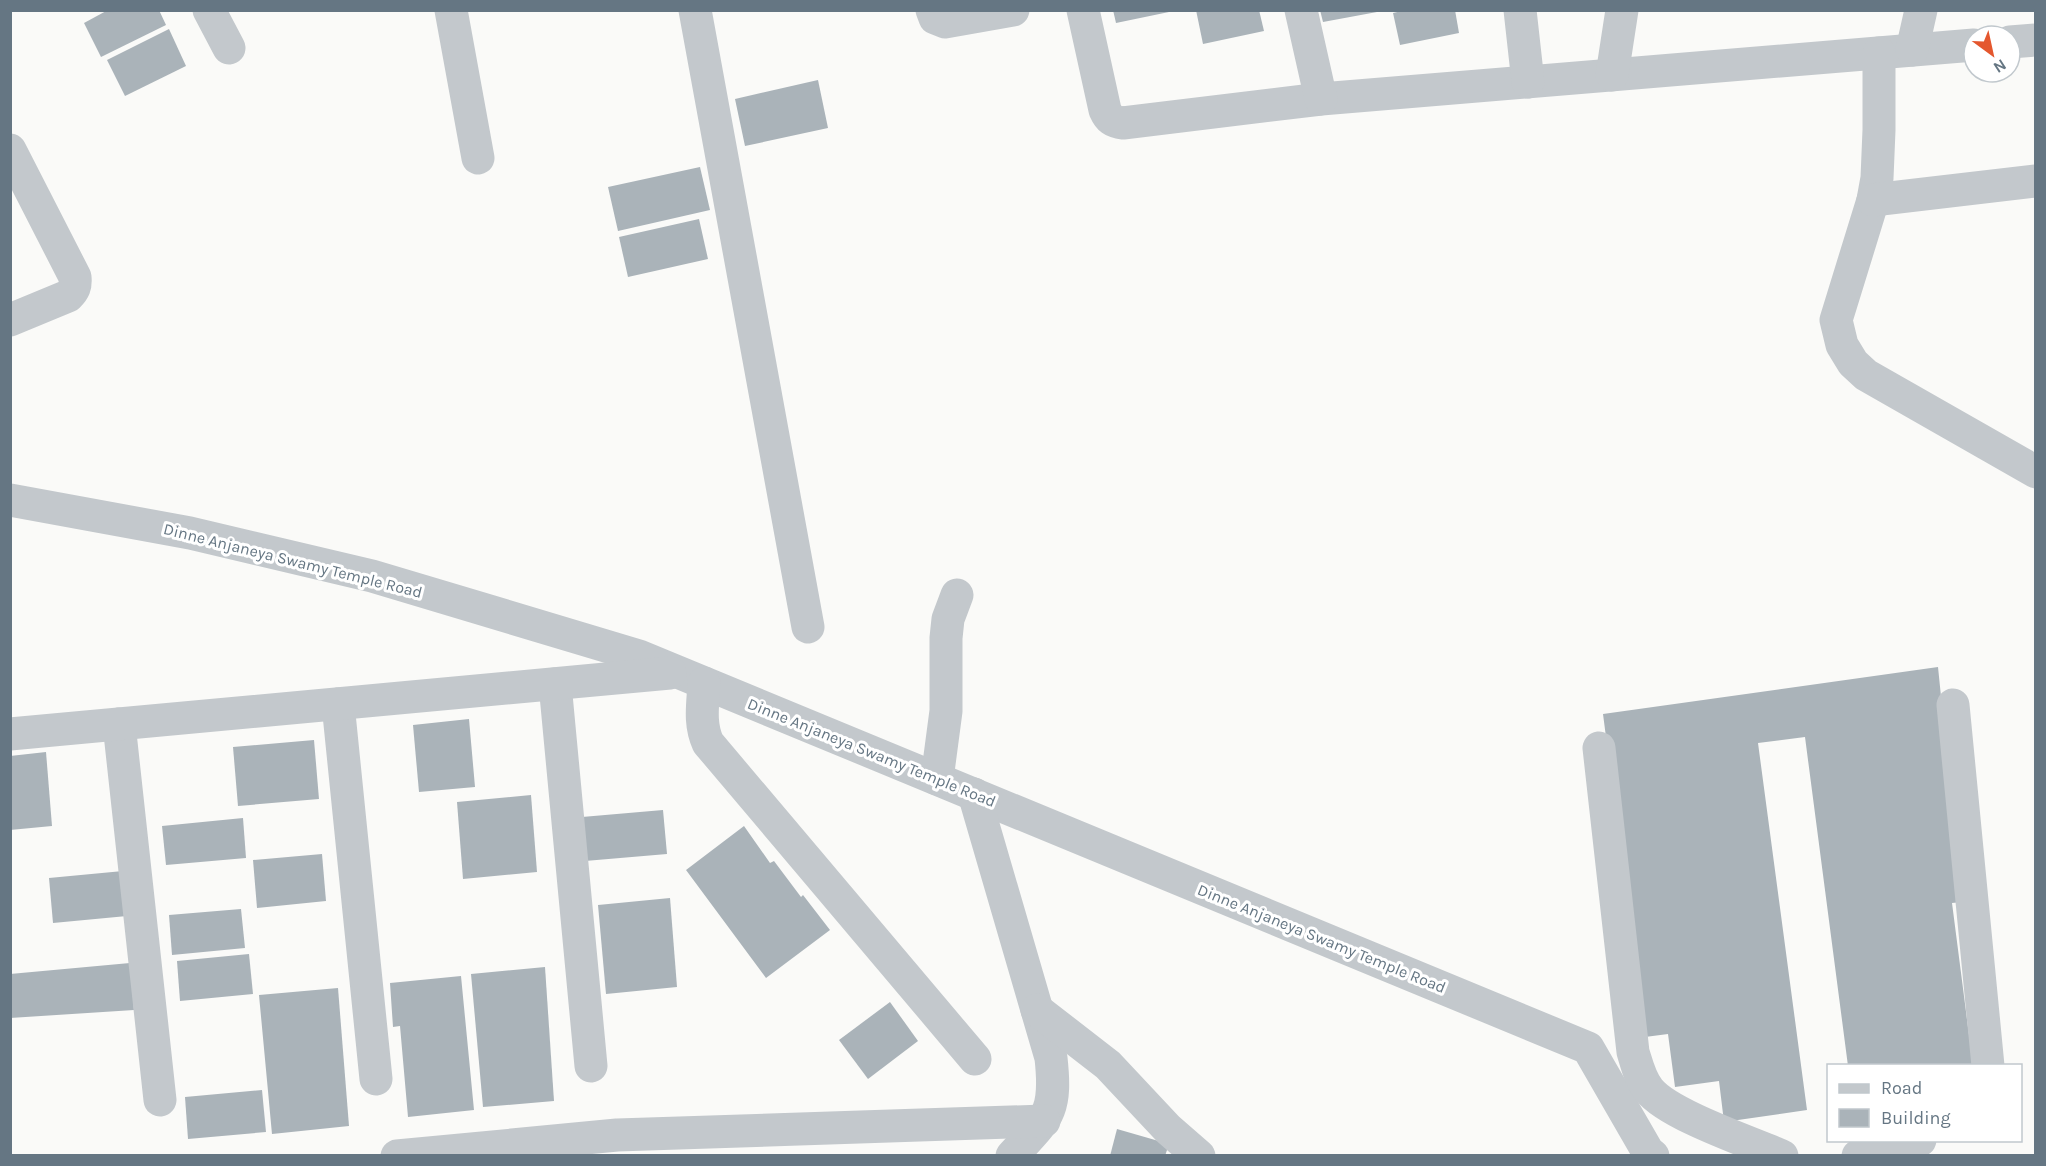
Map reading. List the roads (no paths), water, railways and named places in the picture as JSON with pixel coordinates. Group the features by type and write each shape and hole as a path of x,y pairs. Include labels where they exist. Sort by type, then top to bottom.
{"street":[{"path":"209,10 229,48"},
{"path":"451,10 478,158"},
{"path":"695,10 808,627"},
{"path":"932,10 935,18 945,22 1013,10"},
{"path":"1083,10 1105,110 1114,122 1122,123 1321,99 1962,46"},
{"path":"1300,10 1321,99"},
{"path":"1520,10 1528,82"},
{"path":"1612,75 1622,10"},
{"path":"1912,50 1921,10"},
{"path":"1879,53 1880,130 1877,178 1873,200 1836,320 1842,345 1853,363 1866,375 2036,472"},
{"path":"10,150 75,277 76,284 68,296 10,320"},
{"path":"1873,200 2036,181"},
{"name":"Dinne Anjaneya Swamy Temple Road","path":"10,500 190,533 372,576 639,656 1588,1048 1648,1152 1653,1155"},
{"path":"937,779 946,711 948,619 957,595"},
{"path":"10,734 555,684 691,677 702,718 703,732 708,742 975,1059"},
{"path":"555,684 591,1066"},
{"path":"338,704 376,1079"},
{"path":"1953,705 1988,1064"},
{"path":"120,724 160,1100"},
{"path":"1599,748 1634,1052 1640,1074 1650,1091 1671,1108 1782,1155"},
{"path":"974,794 1051,1058 1052,1103 1044,1121 1012,1155"},
{"path":"1036,1010 1108,1065 1168,1130 1199,1155"},
{"path":"397,1155 1044,1121"},
{"path":"1858,1155 1912,1142"}]}
